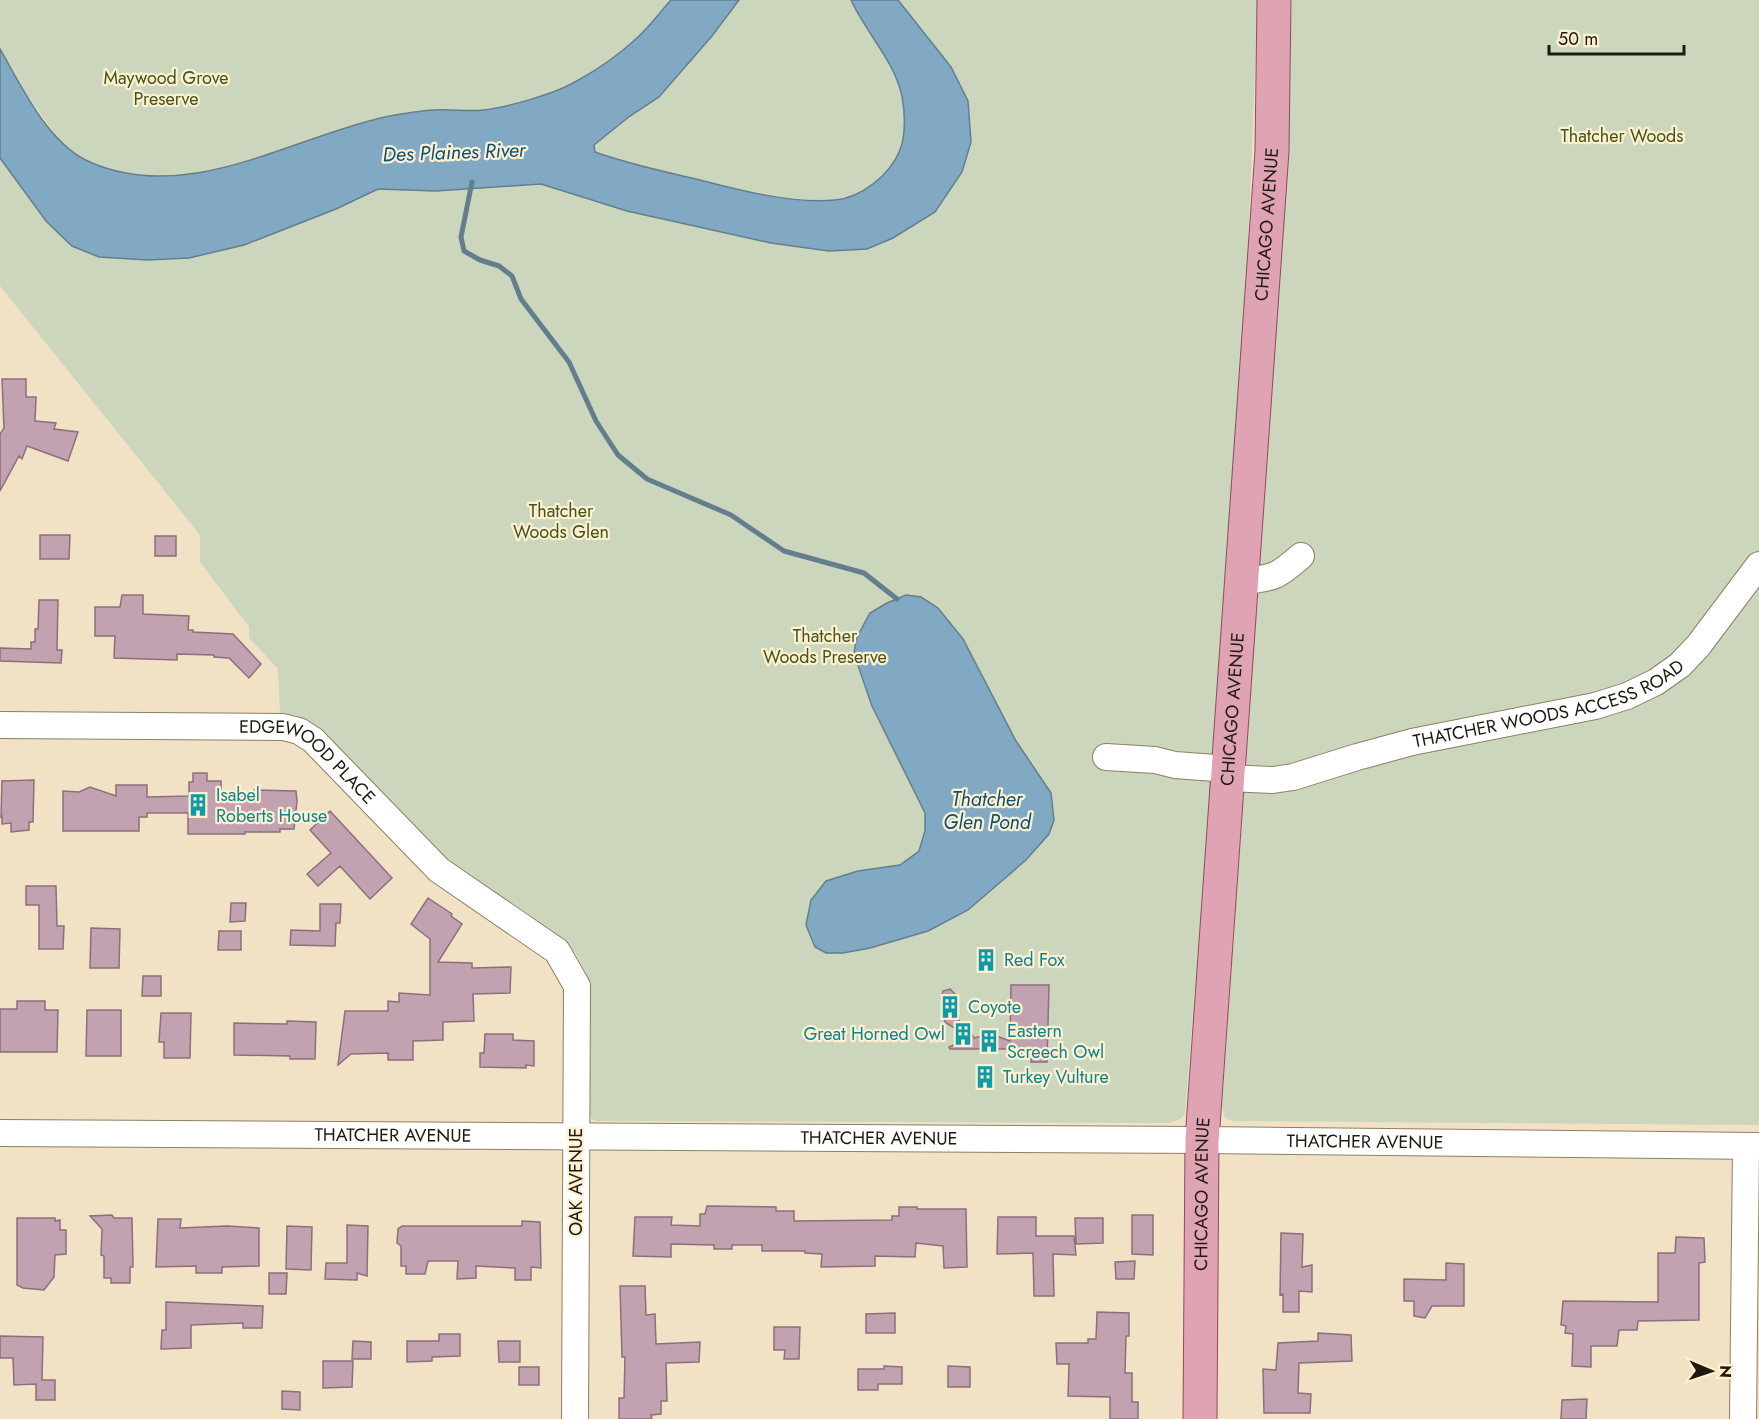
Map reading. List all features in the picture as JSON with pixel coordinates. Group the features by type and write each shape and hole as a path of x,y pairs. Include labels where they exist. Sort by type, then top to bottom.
{"main road":[{"name":"CHICAGO AVENUE","path":"1200,1419 1202,1140 1272,151 1274,0"}],"street":[{"path":"1242,581 1270,579 1280,574 1301,556"},
{"name":"THATCHER WOODS ACCESS ROAD","path":"1106,757 1155,759 1175,765 1273,780 1293,777 1357,756 1413,742 1594,706 1627,696 1656,682 1680,665 1698,646 1759,564"},
{"name":"EDGEWOOD PLACE","path":"0,725 283,727 299,731 313,740 439,870 557,951"},
{"name":"OAK AVENUE","path":"557,951 577,986 575,1419"},
{"name":"THATCHER AVENUE","path":"0,1133 1202,1140 1752,1146"},
{"path":"1743,1419 1752,1146"}],"green space":[{"name":"Maywood Grove Preserve","path":"0,0 671,0 639,37 622,51 574,83 521,102 483,110 433,110 386,117 335,131 237,165 172,177 126,175 90,163 62,144 27,95 0,49"},
{"path":"739,0 851,0 893,70 903,102 904,130 900,150 889,168 874,184 855,195 835,200 783,198 747,192 658,170 595,151 594,145 630,116 659,97 712,36"},
{"name":"Thatcher Woods Glen","path":"898,0 1257,0 1253,139 1238,418 1185,1114 1170,1123 596,1121 589,1113 588,981 575,952 453,866 315,725 295,715 280,714 278,669 249,638 249,627 200,562 200,535 0,286 0,158 46,221 72,246 99,257 148,260 189,258 244,245 336,209 378,189 436,191 541,184 627,211 771,243 829,251 971,142 968,101 951,67"},
{"name":"Thatcher Woods","path":"1292,0 1759,0 1759,1125 1233,1121 1225,1118 1222,1107 1281,264"}],"water":[{"name":"Des Plaines River","path":"671,0 739,0 712,36 659,97 630,116 594,145 595,152 645,167 783,198 818,201 855,195 882,176 895,159 902,144 904,116 902,96 893,70 851,0 898,0 951,67 968,101 971,142 962,172 935,212 893,238 867,249 829,251 771,243 627,211 541,184 436,191 378,189 336,209 244,245 189,258 148,260 99,257 72,246 46,221 0,158 0,49 38,114 63,143 77,155 92,163 129,174 166,176 203,172 240,163 385,117 434,110 484,110 518,103 566,87 616,56 642,33"},
{"name":"Thatcher Glen Pond","path":"906,595 921,597 938,608 963,639 1016,741 1051,793 1054,820 1049,834 1026,860 968,910 928,931 870,948 843,953 826,953 815,947 806,925 811,900 826,881 858,871 900,865 919,851 925,831 925,813 872,706 854,654 856,639 870,613"}],"building":[{"path":"2,379 26,379 26,397 36,397 35,421 56,423 54,429 78,432 68,461 27,446 22,459 19,456 0,491 0,434 4,428"},
{"path":"40,535 70,535 69,559 40,559"},
{"path":"155,536 176,536 176,556 155,556"},
{"path":"122,595 143,595 143,614 189,616 188,630 193,630 193,632 233,634 261,664 249,678 229,658 214,657 214,655 177,654 177,660 114,658 115,636 95,636 95,607 120,607"},
{"path":"39,600 58,600 57,650 62,650 61,663 0,661 0,648 31,649 31,642 35,642 35,629 38,629"},
{"path":"193,773 207,773 207,781 221,781 221,796 254,796 254,790 296,791 294,829 280,829 280,832 245,832 245,834 188,834 188,813 147,813 147,817 139,817 139,831 63,831 63,791 79,792 90,787 116,796 116,785 147,785 147,797 189,796 189,782 193,782"},
{"path":"34,780 33,822 29,822 29,830 11,832 11,823 2,824 2,781"},
{"path":"330,811 392,878 370,899 340,866 318,886 307,874 331,853 310,830"},
{"path":"26,886 56,886 57,926 64,926 63,949 39,949 39,905 26,905"},
{"path":"428,898 452,914 451,916 462,924 438,962 472,963 472,968 511,967 510,993 473,994 474,1021 443,1022 443,1040 413,1041 413,1060 388,1060 388,1053 351,1054 338,1065 345,1011 388,1011 388,1001 399,1002 399,993 430,995 430,939 411,924"},
{"path":"231,903 246,903 245,921 230,922"},
{"path":"320,904 341,904 340,923 336,923 335,946 290,945 291,930 320,931"},
{"path":"91,928 120,929 119,968 90,968"},
{"path":"219,931 241,931 241,950 218,950"},
{"path":"143,976 161,976 161,996 142,996"},
{"path":"1011,985 1049,985 1047,1062 1031,1062 1031,1056 1022,1056 1022,1049 950,1049 949,1047 959,1043 956,1029 946,1023 943,1018 947,1006 941,998 943,991 950,989 955,994 952,1007 958,1014 960,1025 969,1029 974,1038 991,1034 1010,1041"},
{"path":"17,1001 45,1001 45,1010 58,1010 57,1052 0,1052 0,1009 17,1009"},
{"path":"87,1010 121,1010 121,1056 86,1056"},
{"path":"161,1013 191,1013 190,1058 164,1058 164,1042 159,1042"},
{"path":"287,1021 316,1022 315,1059 234,1055 234,1023 287,1024"},
{"path":"485,1034 513,1034 513,1040 534,1041 534,1066 526,1065 526,1068 480,1067 480,1053 484,1053"},
{"name":"Turkey Vulture","path":"981,1066 993,1077 986,1085 980,1083 978,1078"},
{"path":"707,1206 776,1207 776,1211 794,1211 794,1221 892,1220 892,1216 899,1216 899,1207 966,1209 967,1267 944,1268 943,1246 916,1243 915,1257 875,1256 875,1266 821,1267 822,1254 805,1253 805,1251 762,1251 762,1245 732,1245 732,1249 714,1249 714,1245 671,1244 671,1257 633,1256 635,1217 672,1217 671,1225 700,1226 700,1214 705,1214"},
{"path":"112,1215 114,1218 132,1218 133,1267 130,1267 130,1283 111,1283 111,1278 104,1278 104,1256 101,1255 102,1229 90,1216"},
{"path":"1132,1215 1153,1215 1153,1255 1132,1254"},
{"path":"998,1217 1036,1217 1036,1236 1074,1236 1076,1255 1053,1254 1054,1296 1034,1296 1033,1253 997,1254"},
{"path":"17,1218 55,1218 55,1221 60,1220 60,1230 66,1230 66,1254 55,1255 54,1277 44,1290 23,1288 17,1285"},
{"path":"1075,1218 1103,1218 1103,1243 1076,1244"},
{"path":"158,1219 181,1219 180,1228 227,1226 259,1228 259,1266 222,1267 222,1273 196,1273 196,1266 156,1267"},
{"path":"522,1221 540,1222 541,1268 531,1267 531,1280 515,1280 515,1268 476,1266 476,1278 457,1279 458,1261 428,1261 425,1274 406,1274 406,1266 401,1266 401,1246 397,1243 398,1229 402,1226 522,1226"},
{"path":"347,1225 368,1226 367,1276 357,1273 357,1280 325,1279 326,1263 347,1263"},
{"path":"287,1226 312,1227 311,1270 286,1269"},
{"path":"1281,1233 1303,1234 1302,1267 1312,1265 1312,1292 1299,1291 1299,1312 1283,1312 1283,1294 1280,1295"},
{"path":"1676,1237 1704,1238 1705,1262 1699,1263 1699,1320 1638,1321 1637,1330 1619,1330 1617,1346 1591,1346 1591,1367 1572,1366 1573,1334 1565,1333 1566,1326 1561,1325 1563,1301 1658,1302 1658,1253 1675,1253"},
{"path":"1135,1261 1134,1279 1116,1279 1115,1262"},
{"path":"1446,1263 1464,1264 1464,1306 1432,1306 1425,1318 1414,1316 1414,1301 1404,1301 1404,1279 1446,1280"},
{"path":"269,1273 287,1273 286,1294 269,1294"},
{"path":"620,1286 645,1286 646,1315 655,1314 656,1344 700,1342 699,1362 666,1363 667,1401 661,1401 661,1414 651,1415 652,1419 619,1419 619,1398 624,1398 625,1357 622,1357"},
{"path":"166,1302 263,1306 262,1328 243,1328 243,1323 191,1325 191,1348 161,1349 162,1330 166,1330"},
{"path":"1097,1312 1129,1313 1125,1373 1132,1373 1132,1402 1138,1402 1138,1419 1110,1419 1110,1397 1068,1396 1069,1364 1057,1364 1056,1343 1088,1343 1088,1339 1096,1339"},
{"path":"895,1313 895,1333 866,1333 866,1314"},
{"path":"774,1327 800,1327 799,1359 784,1359 785,1350 774,1350"},
{"path":"1318,1333 1351,1335 1352,1361 1299,1363 1298,1393 1311,1394 1310,1413 1264,1413 1263,1369 1276,1370 1278,1343 1318,1341"},
{"path":"439,1334 460,1334 460,1356 432,1357 432,1361 407,1362 407,1341 439,1341"},
{"path":"0,1336 43,1337 42,1380 55,1380 55,1400 36,1400 36,1384 14,1385 13,1358 0,1358"},
{"path":"353,1341 371,1342 371,1359 352,1359"},
{"path":"498,1341 520,1341 520,1362 499,1362"},
{"path":"323,1361 353,1361 352,1387 323,1388"},
{"path":"884,1366 902,1367 902,1384 878,1384 878,1390 858,1390 858,1369 884,1369"},
{"path":"948,1366 970,1367 970,1387 948,1387"},
{"path":"519,1367 539,1367 539,1385 519,1385"},
{"path":"282,1391 300,1392 300,1410 282,1409"},
{"path":"1587,1399 1586,1419 1561,1419 1562,1400"}],"waterway":[{"path":"472,182 461,237 464,251 480,260 499,266 512,276 521,299 569,362 596,421 618,455 647,479 731,515 784,551 864,573 897,599"}],"place":[{"name":"Isabel Roberts House","path":"198,805"},
{"name":"Red Fox","path":"986,960"},
{"name":"Coyote","path":"950,1007"},
{"name":"Great Horned Owl","path":"963,1034"},
{"name":"Eastern Screech Owl","path":"989,1041"},
{"name":"Turkey Vulture","path":"985,1077"}],"park label":[{"name":"Thatcher Woods Preserve","path":"825,646"}]}
